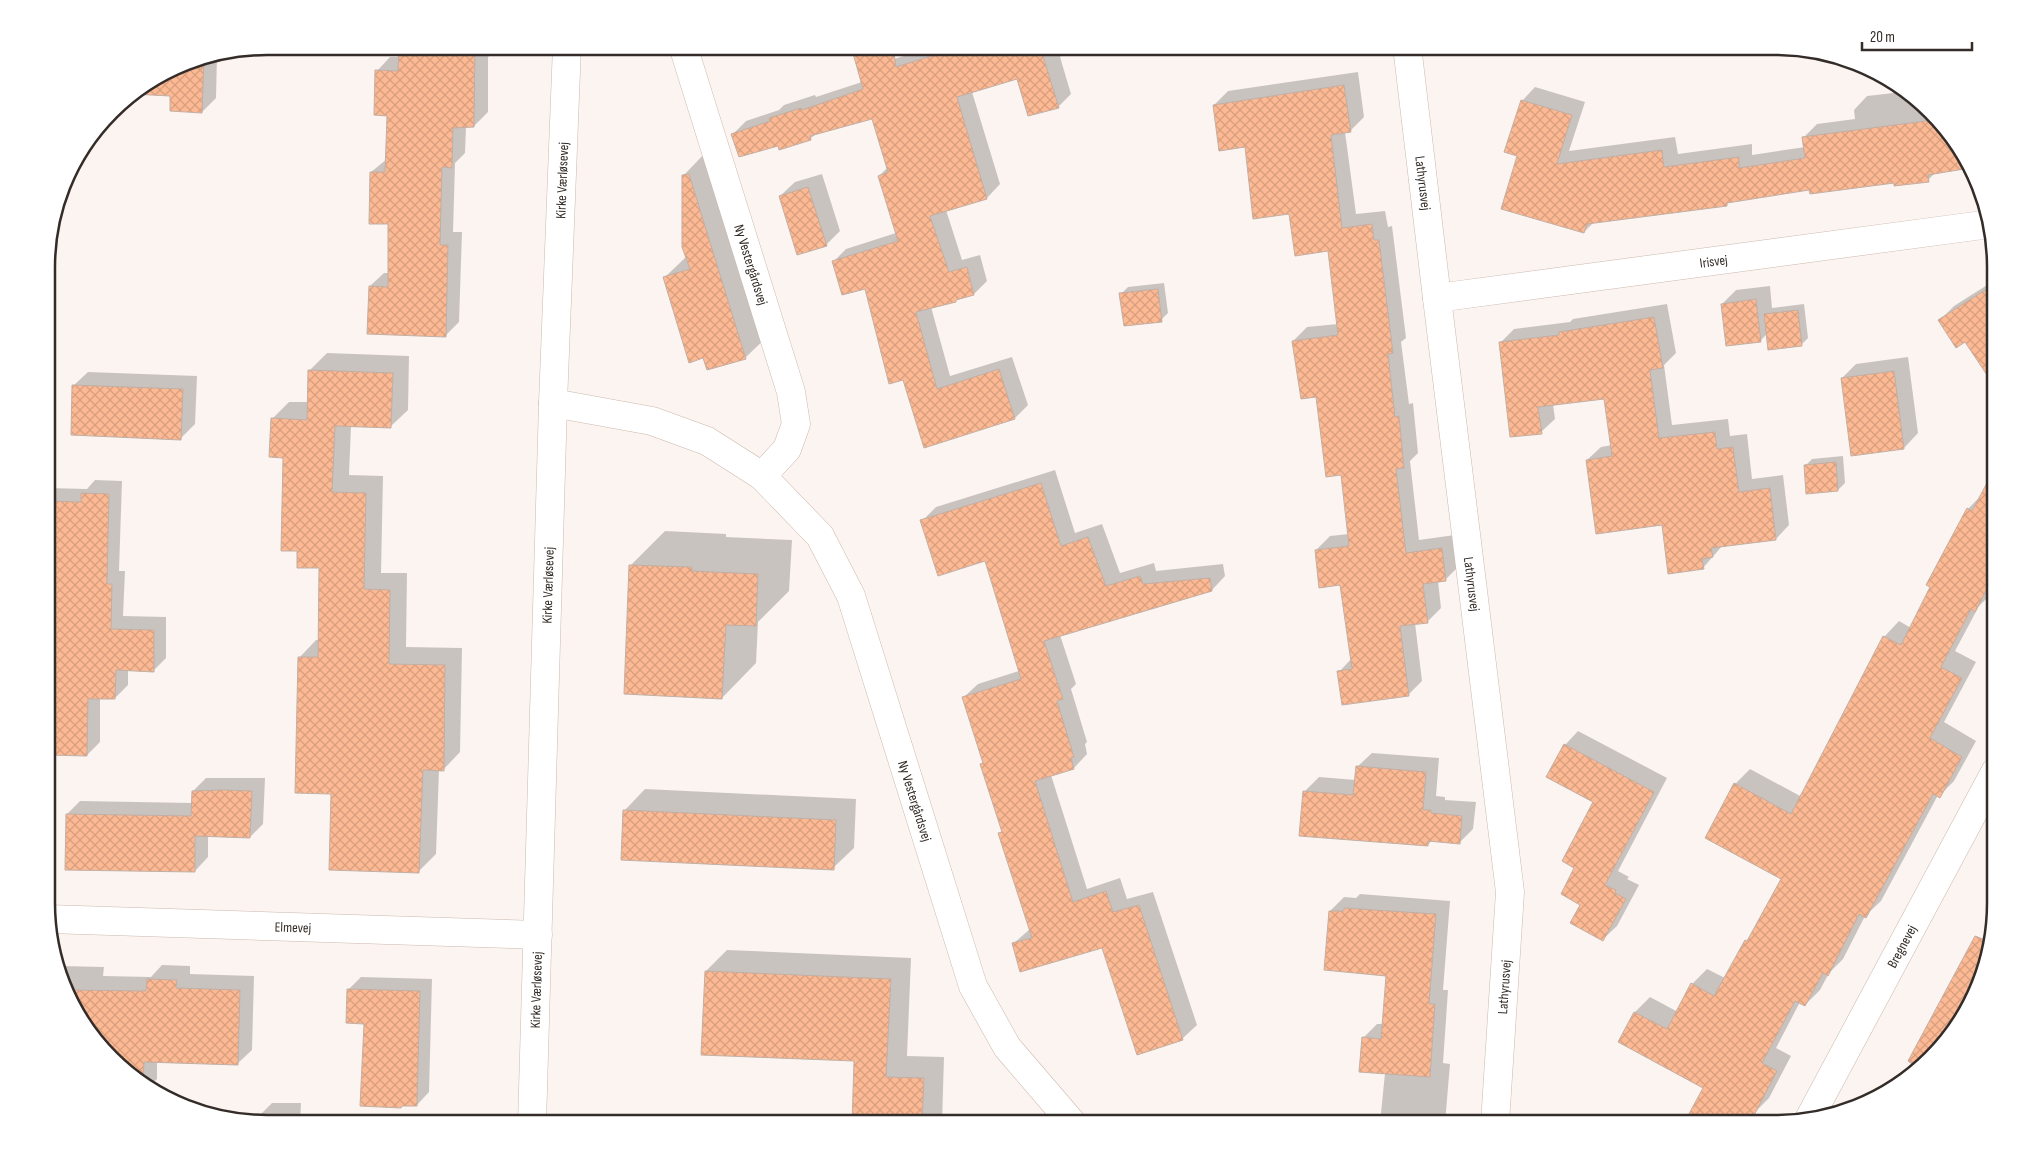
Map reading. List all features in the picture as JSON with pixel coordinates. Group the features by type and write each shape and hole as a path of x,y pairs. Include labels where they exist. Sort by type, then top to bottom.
{"street":[{"name":"Kirke Værløsevej","path":"532,1115 553,404 567,55"},
{"name":"Ny Vestergårdsvej","path":"686,55 791,392 796,424 787,449 762,476"},
{"name":"Lathyrusvej","path":"1408,55 1510,892 1496,1115"},
{"name":"Irisvej","path":"1437,298 1983,225"},
{"name":"Ny Vestergårdsvej","path":"553,404 652,421 706,441 762,476 820,536 851,596 973,986 1008,1047 1065,1115"},
{"name":"Bregnevej","path":"1813,1111 1987,787"},
{"name":"Elmevej","path":"55,919 538,936"}],"building":[{"path":"399,55 475,55 474,127 453,128 452,168 442,167 440,245 448,245 446,337 367,334 369,286 388,287 388,224 369,224 370,172 385,172 387,116 374,115 375,70 398,71"},
{"path":"854,55 894,55 896,67 935,55 1043,55 1059,108 1028,116 1017,79 957,97 987,199 930,216 949,272 967,267 974,295 956,300 956,302 916,312 937,389 999,369 1015,419 924,448 903,380 889,384 865,289 842,295 832,261 898,241 878,176 888,172 872,119 810,136 811,140 779,150 778,146 739,157 731,134 770,121 769,118 801,108 802,110 863,89"},
{"path":"204,65 202,113 170,111 170,96 144,95 161,83"},
{"path":"1344,85 1351,132 1331,135 1342,228 1372,224 1374,240 1379,240 1393,353 1388,354 1395,417 1399,416 1404,468 1396,469 1406,553 1442,548 1446,581 1423,584 1428,623 1400,626 1409,696 1342,705 1337,671 1352,669 1340,585 1319,588 1315,550 1349,546 1341,475 1326,477 1316,397 1301,399 1292,341 1338,335 1328,251 1295,256 1289,214 1253,219 1245,147 1219,151 1213,105"},
{"path":"1521,100 1572,115 1557,164 1662,150 1664,167 1739,157 1739,168 1805,158 1802,137 1928,121 1951,149 1963,169 1928,175 1929,182 1894,186 1894,183 1810,194 1809,190 1727,203 1727,206 1587,224 1584,233 1501,209 1517,156 1504,152"},
{"path":"689,174 746,359 707,370 703,358 689,363 663,277 690,269 682,247 682,175"},
{"path":"808,187 827,246 797,255 779,196"},
{"path":"1158,289 1162,322 1124,326 1119,293"},
{"path":"1985,290 1987,293 1987,375 1965,342 1956,348 1938,320"},
{"path":"1756,299 1761,342 1726,346 1721,304"},
{"path":"1798,310 1802,346 1768,350 1764,314"},
{"path":"1654,317 1663,368 1650,370 1659,438 1715,432 1717,449 1733,447 1739,492 1770,488 1776,540 1711,548 1713,557 1702,559 1704,569 1668,574 1662,525 1596,534 1586,460 1612,456 1604,399 1538,407 1542,434 1510,437 1499,342 1559,335 1559,332"},
{"path":"308,370 393,373 391,428 335,426 332,492 366,493 364,589 390,590 389,664 445,665 444,771 423,770 419,873 329,870 331,794 295,793 298,657 318,657 319,568 297,568 297,551 281,551 283,458 269,457 271,418 307,420"},
{"path":"1894,371 1904,449 1851,456 1841,378"},
{"path":"72,385 183,389 181,440 71,435"},
{"path":"1836,462 1838,491 1806,494 1804,465"},
{"path":"1041,483 1061,546 1088,537 1106,586 1140,576 1143,584 1210,578 1212,591 1044,641 1063,699 1057,701 1074,757 1071,758 1074,769 1035,781 1073,902 1106,891 1113,912 1139,905 1183,1040 1137,1055 1102,948 1020,972 1012,943 1032,938 998,833 1002,832 980,764 983,763 962,697 1021,679 985,561 938,576 920,520"},
{"path":"1987,483 1987,589 1975,612 1971,609 1941,667 1962,678 1930,738 1962,757 1940,798 1933,794 1866,918 1859,914 1828,976 1823,973 1805,1006 1795,1001 1762,1063 1777,1071 1754,1115 1688,1115 1703,1088 1618,1042 1634,1012 1667,1029 1691,983 1714,996 1781,879 1705,838 1734,783 1791,814 1883,636 1901,645 1930,587 1926,585 1967,508 1972,511"},
{"path":"81,493 109,494 107,584 112,584 111,629 154,630 154,672 116,670 115,699 88,699 87,756 55,755 55,501 81,502"},
{"path":"629,565 692,567 692,571 758,574 756,626 726,625 722,699 624,694"},
{"path":"1564,744 1654,792 1605,885 1616,890 1615,893 1626,899 1603,941 1570,923 1580,905 1561,894 1574,868 1562,861 1593,802 1546,777"},
{"path":"1356,766 1426,772 1423,810 1431,810 1431,813 1462,816 1460,844 1428,841 1428,846 1299,836 1303,791 1353,795"},
{"path":"192,791 252,791 250,838 195,836 195,872 65,870 66,814 191,816"},
{"path":"623,810 836,820 834,870 621,860"},
{"path":"1344,908 1436,914 1429,1004 1435,1004 1430,1077 1359,1072 1362,1037 1381,1039 1386,976 1324,970 1329,911 1344,911"},
{"path":"1975,936 1984,939 1976,971 1959,1009 1925,1053 1912,1064 1908,1061"},
{"path":"705,971 891,979 886,1077 924,1078 922,1115 852,1115 854,1061 701,1055"},
{"path":"147,979 177,980 176,988 240,990 238,1065 144,1062 143,1075 108,1043 83,1009 74,990 146,991"},
{"path":"347,989 420,991 417,1106 402,1106 401,1108 360,1106 364,1024 346,1023"}]}
